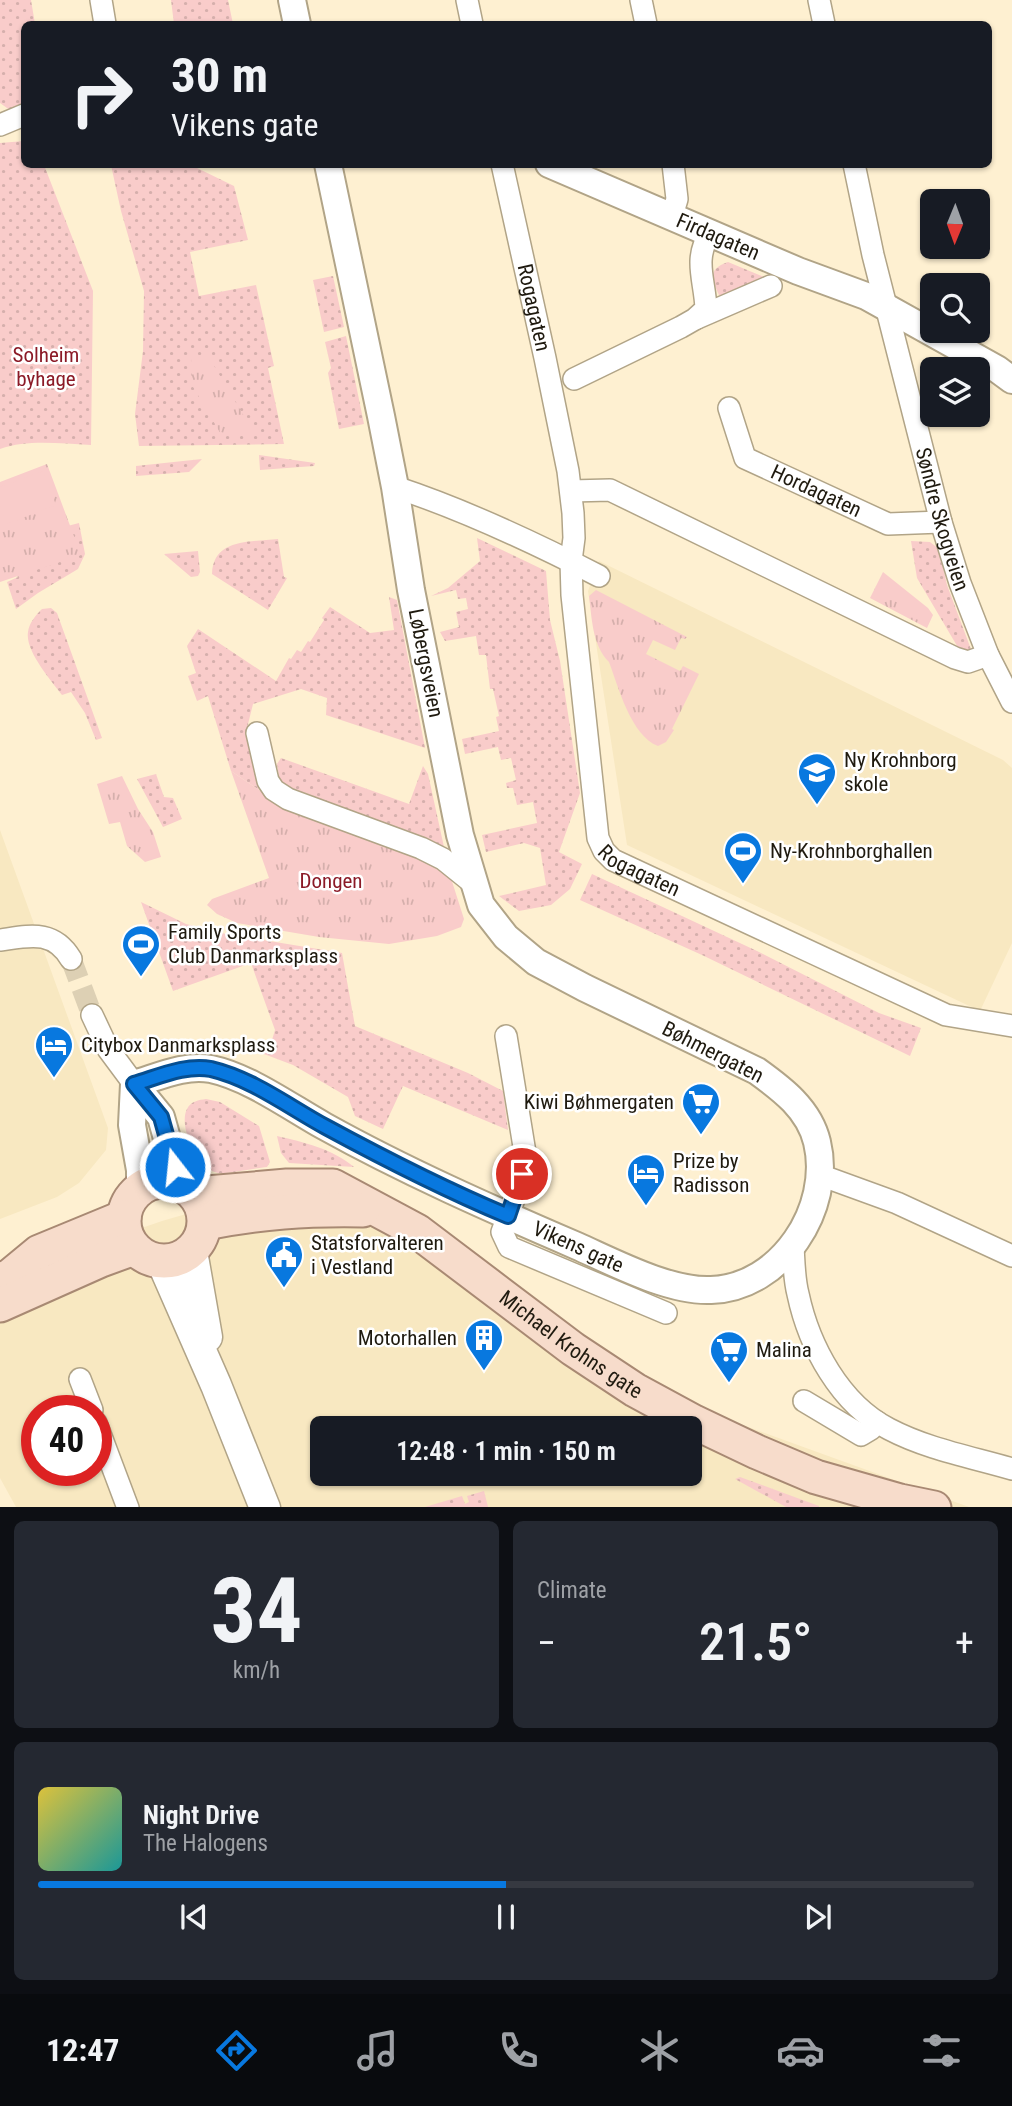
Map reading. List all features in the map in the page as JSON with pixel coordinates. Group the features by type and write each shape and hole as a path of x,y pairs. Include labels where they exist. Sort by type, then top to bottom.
{"main road":[{"path":"178,1227 125,1233 124,1217 129,1200 140,1188 155,1181 169,1180 216,1385 265,1507"},
{"name":"Michael Krohns gate","path":"0,1305 178,1227 289,1210 380,1210 417,1231 573,1349 635,1390 694,1422 816,1477 900,1501 932,1507"},
{"path":"0,1262 39,1252 124,1217"},
{"path":"0,1280 10,1276 39,1252"}],"street":[{"path":"100,0 104,21"},
{"path":"292,0 296,21"},
{"path":"467,0 471,21"},
{"path":"641,0 645,21"},
{"path":"819,0 823,21"},
{"path":"0,125 21,116"},
{"name":"Løbergsveien","path":"329,168 395,487 411,590 460,835 474,884"},
{"name":"Rogagaten","path":"503,168 558,416 571,491 574,538 571,561 572,595 598,838 604,851 613,860 946,1015 1012,1026"},
{"name":"Firdagaten","path":"559,168 798,271 866,296 973,355 1012,380"},
{"path":"672,216 677,199 673,168"},
{"name":"Søndre Skogveien","path":"855,168 873,256 941,522 960,583 989,655 1012,702"},
{"path":"695,319 706,309 699,264 703,244 710,233"},
{"path":"574,379 695,319 771,286"},
{"name":"Hordagaten","path":"729,408 745,458 888,524 941,522"},
{"path":"395,487 482,521 599,576"},
{"path":"571,491 610,490 955,658 968,663 989,655"},
{"path":"257,733 268,781 274,790 288,799 421,848 443,859 474,884"},
{"name":"Bøhmergaten","path":"474,884 481,905 493,923 536,962 753,1069 782,1089 798,1105 810,1124 817,1142 820,1175"},
{"path":"0,940 37,935 57,942 71,959"},
{"path":"92,1015 108,1049 161,1117 175,1167 178,1227"},
{"path":"506,1036 526,1159 502,1232 509,1247 666,1312"},
{"name":"Vikens gate","path":"134,1084 185,1069 210,1069 247,1082 349,1139 478,1204 638,1273 687,1289 736,1287 761,1275 793,1246 816,1201 820,1175"},
{"path":"134,1084 132,1125 140,1188"},
{"path":"820,1175 897,1203 1012,1256"},
{"path":"793,1246 798,1296 809,1330 822,1359 856,1404 877,1422 912,1440 1012,1469"},
{"path":"80,1379 86,1395"},
{"path":"804,1401 861,1435 877,1422"},
{"path":"112,1465 128,1507"}],"shaded area":[{"name":"Ny Krohnborg skole","path":"599,561 1003,760 1012,768 1012,943 980,1011 627,845 588,591"},
{"path":"0,830 108,1128 106,1150 79,1183 57,1197 0,1219"},
{"path":"336,1199 627,1383 969,1507 16,1507 0,1478 0,1277 162,1221 224,1203"}],"green space":[{"path":"0,0 31,0 34,21 21,21 21,110 14,113 0,103"},
{"path":"171,0 228,0 232,21 174,21"},
{"name":"Solheim byhage","path":"21,141 21,168 45,168 93,291 91,445 33,443 0,449 0,143"},
{"path":"112,168 197,168 234,186 248,240 190,252 199,296 256,285 274,366 268,368 284,444 139,446 135,414 143,351 144,291"},
{"path":"728,262 769,279 725,297 719,295 714,284 714,271"},
{"path":"333,276 344,327 324,332 313,280"},
{"path":"346,336 364,424 339,429 325,342"},
{"path":"207,354 254,433 222,436 192,385 191,357"},
{"path":"259,455 315,463 314,466 260,470"},
{"path":"202,459 189,472 136,476 136,466"},
{"path":"47,464 81,555 0,582 0,482"},
{"path":"43,471 56,505 7,524 0,506 0,487"},
{"path":"79,523 85,554 78,569 16,609 7,582 18,577 0,556 56,529"},
{"path":"477,538 546,571 550,620 560,661 580,793 559,852 582,864 570,889 551,905 519,911 499,896 546,885 540,848 524,843 486,852 482,835 537,823 533,802 517,805 513,788 507,788 506,783 516,780 511,758 501,760 498,747 465,754 462,739 499,731 496,717 499,716 493,689 490,689 486,655 479,655 476,636 445,641 440,632 459,627 456,612 468,609 466,598 458,599 456,590 431,596 448,588 480,561"},
{"path":"278,539 284,577 287,578 268,610 212,574 214,562 226,548 246,542"},
{"path":"911,541 930,542 939,549 947,585 972,652 963,656 917,578"},
{"path":"198,551 200,572 198,576 191,577 164,554"},
{"path":"883,572 928,608 933,615 927,628 870,598"},
{"path":"596,590 687,637 681,638 675,650 653,640 646,654 680,671 683,666 699,674 672,729 674,730 666,742 658,746 640,732 633,721 609,662 599,648 589,596"},
{"path":"389,597 397,600 425,748 326,715 327,698 301,689 253,704 247,728 259,790 231,771 208,696 197,701 188,676 196,673 187,646 198,629 276,681 289,658 291,659 297,650 301,652 308,641 310,642 330,607 370,633 394,630"},
{"path":"51,608 57,613 102,738 96,740 85,713 71,692 62,695 31,648 28,632 31,622 42,609"},
{"path":"281,758 409,804 423,766 428,774 444,847 303,792 293,793 280,783 277,764"},
{"name":"Dongen","path":"231,771 259,790 404,849 449,872 464,919 461,927 437,936 389,944 319,937 237,923 217,914 207,905 212,899 269,878"},
{"path":"156,774 164,797 173,798 182,819 163,827 137,779"},
{"path":"122,776 153,832 161,857 145,862 127,846 120,822 109,824 97,784"},
{"path":"592,874 757,951 879,1013 921,1028 910,1056 702,955 580,900"},
{"path":"141,902 186,924 226,934 342,953 355,1026 468,1073 503,1091 508,1130 403,1086 383,1129 355,1116 348,1097 293,1065 251,1049 272,1040 275,1030 251,963 173,991"},
{"path":"206,1099 220,1102 259,1126 270,1162 267,1167 218,1173 203,1164 187,1136 185,1116 191,1104"},
{"path":"277,1136 327,1151 354,1167 289,1163 281,1153"},
{"path":"740,1477 819,1507 786,1507 735,1479"},
{"path":"484,1491 488,1507 425,1507 462,1496 465,1504 469,1502 467,1496"}],"tunnel":[{"path":"71,959 92,1015"}],"place":[{"name":"Ny Krohnborg skole","path":"817,806"},
{"name":"Ny-Krohnborghallen","path":"743,885"},
{"name":"Family Sports Club Danmarksplass","path":"141,978"},
{"name":"Citybox Danmarksplass","path":"54,1079"},
{"name":"Kiwi Bøhmergaten","path":"701,1136"},
{"name":"Prize by Radisson","path":"646,1207"},
{"name":"Statsforvalteren i Vestland","path":"284,1289"},
{"name":"Motorhallen","path":"484,1372"},
{"name":"Malina","path":"729,1384"}],"route":[{"path":"175,1167 161,1117 134,1084 185,1069 210,1069 247,1082 349,1139 478,1204 508,1216 522,1174"}]}
